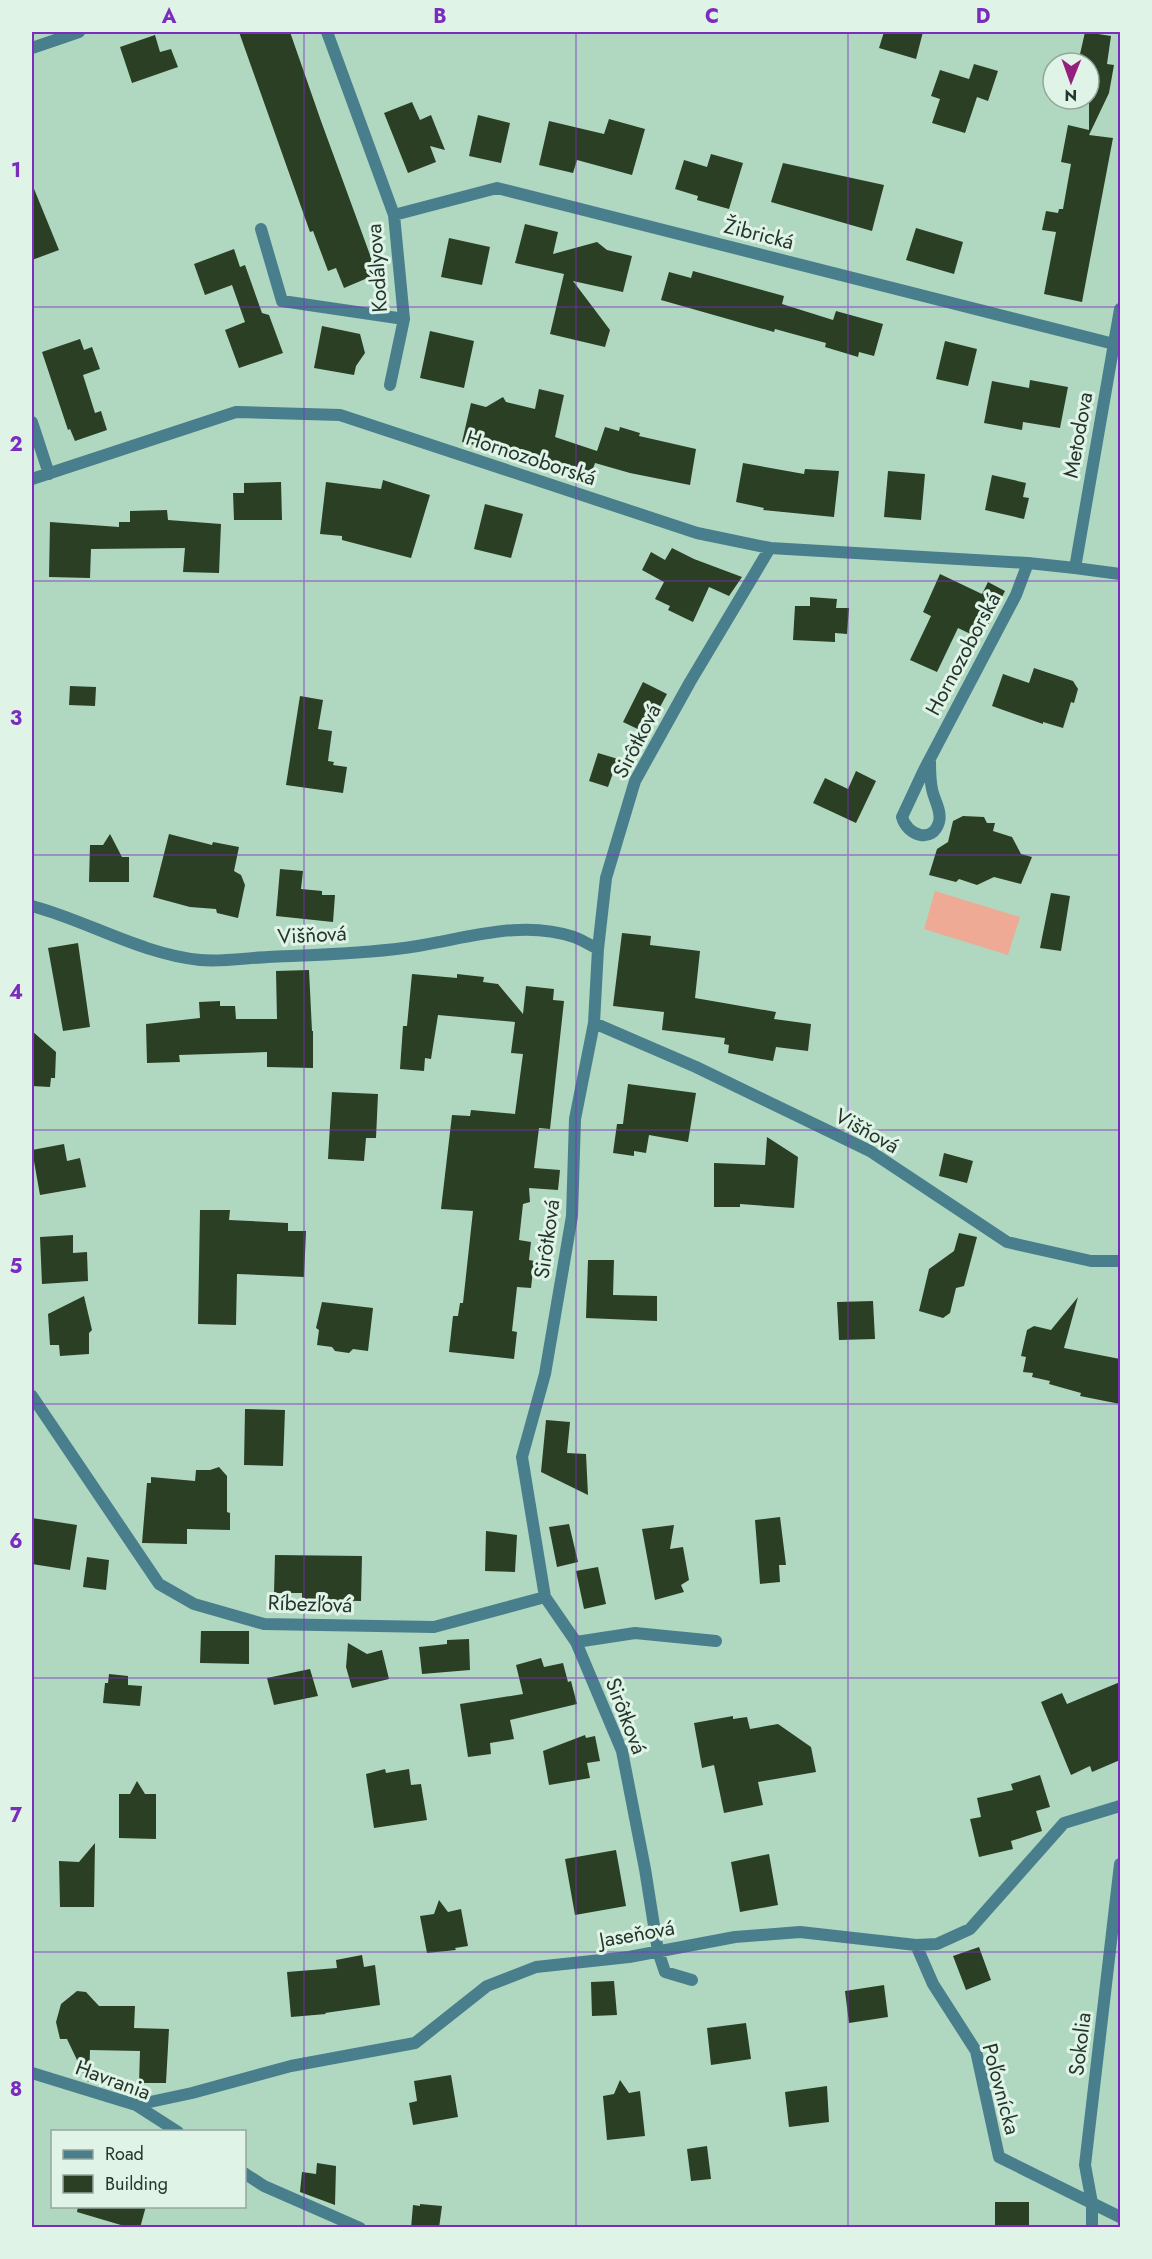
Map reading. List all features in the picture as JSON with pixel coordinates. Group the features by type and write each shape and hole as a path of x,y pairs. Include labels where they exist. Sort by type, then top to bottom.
{"street":[{"path":"32,48 79,32"},
{"name":"Kodályova","path":"261,229 282,301 404,320 394,215 327,32"},
{"name":"Žibrická","path":"394,215 497,188 1114,344"},
{"name":"Metodova","path":"1075,568 1120,309"},
{"path":"390,385 404,320"},
{"name":"Hornozoborská","path":"32,479 236,412 340,415 697,533 770,548 1028,563 1120,574"},
{"path":"32,422 49,474"},
{"name":"Sirôtková","path":"658,1951 622,1751 576,1642 545,1597 522,1457 545,1374 572,1216 575,1119 594,1023 598,949 606,878 635,781 690,682 770,548"},
{"name":"Hornozoborská","path":"930,761 930,778 940,814 939,822 936,829 920,836 911,833 904,826 902,817 930,761 1016,596 1028,563"},
{"name":"Višňová","path":"32,906 61,914 157,951 201,960 400,948 517,929 546,931 573,937 598,949"},
{"name":"Višňová","path":"594,1023 696,1067 870,1151 1007,1242 1091,1261 1120,1262"},
{"name":"Ríbezľová","path":"32,1396 159,1584 194,1604 264,1624 434,1627 545,1597"},
{"path":"576,1642 635,1633 716,1641"},
{"name":"Jaseňová","path":"136,2105 192,2093 291,2066 415,2043 487,1986 536,1967 629,1958 735,1937 801,1932 916,1945 937,1944 969,1929 1064,1823 1120,1806"},
{"name":"Sokolia","path":"1092,2228 1092,2203 1085,2164 1120,1864"},
{"name":"Poľovnícka","path":"916,1945 933,1984 976,2051 999,2157 1120,2217"},
{"path":"658,1951 665,1972 692,1980"},
{"name":"Havrania","path":"32,2073 136,2105 175,2130"},
{"path":"246,2175 264,2186 360,2228"}],"shaded area":[{"path":"935,891 1020,917 1008,955 924,929"}],"building":[{"path":"239,32 290,32 377,274 344,288 336,268 328,271 313,231 310,232"},
{"path":"884,32 923,32 916,59 879,48"},
{"path":"1085,32 1111,36 1107,64 1114,65 1109,93 1101,110 1101,51 1081,51"},
{"path":"155,35 160,52 171,49 178,67 132,83 120,47"},
{"path":"974,64 998,71 988,101 977,97 965,133 932,123 940,99 931,96 940,70 969,79"},
{"path":"412,102 420,120 431,115 445,150 430,146 436,162 408,173 384,113"},
{"path":"1089,111 1100,111 1089,135 1113,138 1082,302 1044,294 1056,232 1042,230 1046,211 1058,213 1059,209 1063,209 1071,164 1061,162 1068,125 1089,130"},
{"path":"478,115 510,123 501,163 469,156"},
{"path":"609,119 645,129 632,175 577,160 573,173 539,165 549,121 604,134"},
{"path":"711,154 743,163 729,209 697,200 698,196 675,189 684,160 707,167"},
{"path":"783,163 884,185 872,231 771,202"},
{"path":"32,184 59,250 32,260"},
{"path":"525,224 558,232 553,254 597,242 607,250 632,256 623,292 573,281 610,330 605,347 550,334 564,274 515,263"},
{"path":"916,228 963,242 954,274 906,260"},
{"path":"449,238 490,247 482,285 441,277"},
{"path":"234,249 240,267 245,265 262,313 269,315 283,353 239,368 225,330 245,322 232,285 205,295 194,264"},
{"path":"693,271 784,296 782,304 833,320 836,311 883,324 874,356 859,352 858,357 825,347 826,343 775,329 774,332 661,300 669,272 691,278"},
{"path":"322,326 360,334 365,353 356,366 354,375 314,368"},
{"path":"430,331 474,341 464,388 420,378"},
{"path":"80,339 84,350 92,347 100,369 83,375 95,413 101,411 107,430 75,441 70,429 68,430 42,352"},
{"path":"945,341 977,349 968,386 936,379"},
{"path":"1030,380 1068,387 1060,428 1023,422 1022,430 984,423 992,381 1029,388"},
{"path":"539,389 564,395 555,437 597,451 605,427 619,431 620,427 640,433 639,436 696,449 690,485 630,473 595,463 592,472 550,460 550,463 462,442 471,403 486,407 503,397 506,402 535,409"},
{"path":"743,463 804,474 805,469 839,471 834,517 763,510 764,508 736,502"},
{"path":"888,471 925,474 921,520 884,517"},
{"path":"992,475 1026,483 1023,497 1029,498 1024,519 985,510"},
{"path":"383,480 430,495 411,558 342,540 342,536 320,534 326,482 381,489"},
{"path":"281,482 282,520 234,520 233,493 244,493 244,483"},
{"path":"485,504 523,514 511,558 474,549"},
{"path":"167,510 168,520 221,524 219,573 183,572 185,548 91,549 90,578 49,577 50,522 119,527 119,522 130,522 130,511"},
{"path":"672,548 742,577 729,596 709,587 693,622 668,610 670,606 655,599 664,582 642,570 651,552 665,560"},
{"path":"940,574 982,594 988,582 1005,591 981,639 958,628 937,672 910,660 931,616 923,612"},
{"path":"810,597 837,599 836,608 849,608 847,634 835,633 835,642 793,640 795,606 810,606"},
{"path":"1034,668 1073,681 1078,689 1074,703 1071,702 1063,728 1043,722 1043,724 992,706 1003,674 1029,683"},
{"path":"643,682 667,694 646,733 623,722"},
{"path":"70,686 96,687 95,706 69,705"},
{"path":"300,696 323,700 318,729 332,731 328,761 334,762 333,765 347,767 343,793 286,785"},
{"path":"598,753 618,759 608,787 589,781"},
{"path":"856,771 876,781 856,823 813,803 825,778 848,789"},
{"path":"963,816 984,817 987,823 995,823 993,831 1012,837 1021,854 1032,857 1021,884 994,877 977,885 959,879 956,882 929,875 937,849 948,842 953,821"},
{"path":"110,834 122,857 129,857 129,882 89,882 90,845 103,845"},
{"path":"169,834 212,845 213,842 239,847 234,871 241,875 245,885 238,918 217,913 216,909 190,907 153,897"},
{"path":"280,869 303,871 301,889 322,891 322,895 335,895 333,922 276,916"},
{"path":"1051,893 1070,896 1061,951 1040,948"},
{"path":"622,933 651,936 650,945 700,951 695,998 776,1012 774,1019 811,1024 808,1051 776,1047 773,1061 728,1053 729,1045 724,1044 725,1038 662,1030 664,1012 613,1006"},
{"path":"78,943 90,1027 63,1031 48,948"},
{"path":"309,970 313,1068 267,1067 267,1052 179,1055 180,1062 147,1063 146,1024 200,1018 199,1002 220,1001 220,1006 235,1006 236,1019 277,1019 276,971"},
{"path":"412,974 457,978 457,974 484,977 483,982 498,984 523,1014 526,986 554,989 553,1000 564,1001 550,1129 539,1128 534,1168 560,1170 558,1190 529,1188 530,1202 523,1204 519,1240 531,1242 529,1260 534,1261 531,1288 517,1287 512,1331 517,1332 514,1359 449,1352 453,1316 458,1316 460,1303 463,1303 473,1211 441,1209 452,1115 470,1116 471,1110 515,1114 523,1054 511,1053 515,1022 438,1015 431,1059 425,1058 424,1071 400,1069 403,1026 407,1026"},
{"path":"32,1031 56,1052 55,1078 51,1078 50,1087 32,1086"},
{"path":"628,1084 696,1093 688,1142 649,1135 646,1153 634,1151 634,1156 613,1153 617,1124 623,1124"},
{"path":"332,1092 378,1094 376,1138 366,1138 364,1161 328,1159"},
{"path":"767,1137 798,1157 794,1208 740,1204 740,1207 714,1207 714,1163 765,1165"},
{"path":"64,1144 67,1161 80,1158 86,1187 40,1195 32,1150"},
{"path":"944,1153 973,1161 967,1183 939,1176"},
{"path":"200,1210 230,1210 229,1220 288,1223 288,1231 306,1231 304,1277 237,1274 236,1325 198,1324"},
{"path":"959,1233 977,1237 964,1286 956,1288 950,1313 943,1318 919,1311 929,1269 954,1251"},
{"path":"73,1235 73,1253 87,1252 88,1281 42,1284 40,1237"},
{"path":"588,1260 614,1260 613,1295 657,1296 657,1321 586,1318"},
{"path":"84,1296 92,1330 89,1333 89,1354 60,1356 59,1345 50,1345 48,1314"},
{"path":"1078,1297 1064,1348 1120,1359 1120,1404 1080,1396 1081,1393 1032,1377 1033,1373 1023,1372 1026,1357 1021,1356 1027,1330 1034,1326 1051,1330"},
{"path":"873,1301 875,1339 839,1340 837,1302"},
{"path":"322,1302 373,1308 368,1351 353,1349 349,1353 317,1345 319,1330 316,1328"},
{"path":"245,1409 285,1410 283,1466 244,1465"},
{"path":"546,1420 570,1422 567,1453 586,1454 588,1495 541,1472"},
{"path":"219,1467 227,1476 227,1512 230,1513 230,1530 187,1529 187,1544 142,1543 147,1483 151,1483 151,1477 195,1481 196,1470 210,1470"},
{"path":"780,1517 786,1565 779,1565 780,1582 760,1584 755,1520"},
{"path":"32,1518 77,1525 70,1570 32,1564"},
{"path":"569,1524 578,1562 557,1567 549,1527"},
{"path":"674,1525 670,1549 683,1547 689,1580 681,1585 684,1592 655,1600 642,1529"},
{"path":"486,1531 517,1535 515,1572 485,1571"},
{"path":"275,1555 362,1556 361,1601 302,1600 302,1593 274,1593"},
{"path":"87,1557 109,1560 106,1590 83,1587"},
{"path":"598,1567 606,1604 584,1609 576,1571"},
{"path":"201,1631 249,1631 249,1664 200,1663"},
{"path":"469,1639 470,1670 422,1674 419,1647 447,1644 447,1640"},
{"path":"348,1643 367,1654 382,1650 389,1679 352,1688 346,1667"},
{"path":"541,1658 544,1667 563,1663 577,1704 510,1720 514,1739 490,1743 491,1754 468,1757 460,1704 523,1694 516,1665"},
{"path":"310,1669 318,1696 274,1705 267,1678"},
{"path":"109,1674 128,1676 128,1685 142,1686 140,1706 103,1703 105,1683 108,1683"},
{"path":"1120,1682 1120,1760 1092,1772 1090,1766 1071,1775 1041,1702 1062,1693 1067,1704"},
{"path":"733,1716 733,1719 747,1717 750,1729 778,1724 811,1747 816,1772 758,1782 763,1805 724,1813 714,1765 702,1768 694,1723"},
{"path":"585,1735 586,1738 595,1736 600,1761 587,1763 590,1778 549,1785 543,1751"},
{"path":"385,1769 386,1773 409,1769 411,1785 421,1784 427,1820 374,1828 366,1774"},
{"path":"1040,1775 1050,1807 1036,1811 1042,1831 1011,1841 1013,1849 979,1857 970,1819 981,1817 977,1798 1013,1790 1011,1784"},
{"path":"137,1781 145,1794 156,1794 156,1839 119,1838 119,1794 130,1794"},
{"path":"95,1843 94,1907 60,1907 59,1861 79,1862"},
{"path":"616,1850 626,1906 575,1915 565,1859"},
{"path":"769,1854 778,1905 740,1912 731,1862"},
{"path":"439,1900 448,1912 461,1909 468,1946 455,1948 456,1950 427,1953 420,1916 434,1914"},
{"path":"979,1947 991,1980 966,1990 953,1956"},
{"path":"362,1955 364,1967 375,1965 380,2005 291,2017 287,1972 337,1968 336,1960"},
{"path":"614,1981 617,2015 592,2016 591,1982"},
{"path":"884,1985 888,2017 849,2023 845,1991"},
{"path":"77,1991 86,1992 99,2006 135,2006 134,2028 169,2029 166,2083 139,2083 140,2051 90,2050 89,2082 87,2081 67,2039 60,2039 56,2022 61,2004"},
{"path":"746,2023 751,2059 711,2065 707,2028"},
{"path":"451,2075 458,2117 413,2125 409,2103 417,2101 414,2081"},
{"path":"620,2080 629,2093 640,2091 645,2136 607,2140 603,2096 614,2094"},
{"path":"827,2086 829,2122 789,2127 785,2092"},
{"path":"707,2146 711,2179 691,2181 687,2149"},
{"path":"317,2163 336,2166 335,2205 300,2192 302,2172 316,2174"},
{"path":"995,2202 1029,2202 1029,2228 995,2228"},
{"path":"420,2204 442,2206 439,2228 411,2228 413,2205 420,2206"},
{"path":"78,2208 145,2208 140,2228 131,2228 77,2212"}]}
